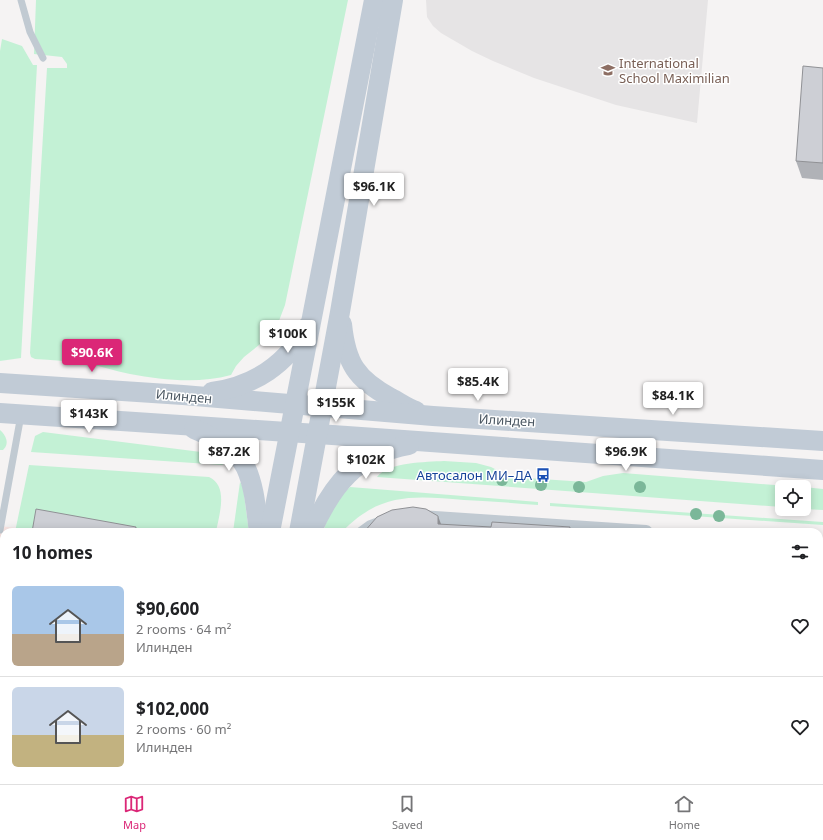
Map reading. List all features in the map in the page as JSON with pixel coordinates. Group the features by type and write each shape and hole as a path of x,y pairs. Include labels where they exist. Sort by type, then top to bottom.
{"street":[{"path":"271,528 374,0"},
{"path":"300,528 340,312 393,0"},
{"path":"183,395 232,389 259,377 278,363 298,341 308,324 313,309"},
{"path":"340,312 346,348 351,362 362,379 372,387 408,407 433,416"},
{"name":"Илинден","path":"0,383 183,395 433,416 580,424 823,441"},
{"name":"Илинден","path":"0,413 181,424 823,470"},
{"path":"181,424 202,432 219,441 239,458 245,466 251,481 259,528"},
{"path":"313,528 329,497 341,481 354,469 372,457 384,452 402,447 432,442"},
{"path":"404,517 587,528"}],"lane":[{"path":"21,0 30,32 43,58"},
{"path":"0,528 21,414"},
{"path":"364,528 369,524 383,519"}],"shaded area":[{"name":"International School Maximilian","path":"426,0 708,0 697,123 616,105 534,78 493,61 441,33 433,26 427,17"},
{"path":"0,526 16,528 0,528"}],"green space":[{"path":"36,0 348,0 285,305 277,326 259,345 244,357 236,366 231,375 219,378 193,380 155,378 130,374 85,363 35,359 31,357 30,353 47,68 67,68 67,64 62,57 34,54"},
{"path":"2,39 22,46 33,65 37,65 21,358 0,361 0,51"},
{"path":"0,430 4,434 7,442 3,450 0,450"},
{"path":"43,432 201,452 211,454 223,465 31,452 35,436"},
{"path":"444,461 476,463 491,467 511,477 586,482 603,476 623,473 775,485 775,506 377,477 390,468 418,463"},
{"path":"29,465 209,477 215,481 221,494 217,528 16,528"},
{"path":"240,482 243,487 248,528 234,528"},
{"path":"350,487 538,502 538,505 492,501 413,498 384,503 356,519 346,528 324,528 333,508"},
{"path":"811,488 823,489 823,510 811,509"},
{"path":"550,503 823,522 823,525 550,506"}],"building":[{"path":"803,66 823,68 823,163 796,161"},
{"path":"413,507 426,509 438,516 438,524 491,527 492,522 570,527 367,528 377,517 392,510"},
{"path":"36,509 136,527 136,528 33,528"}],"place":[{"name":"International School Maximilian","path":"608,70"},
{"name":"Автосалон МИ–ДА","path":"543,475"}]}
